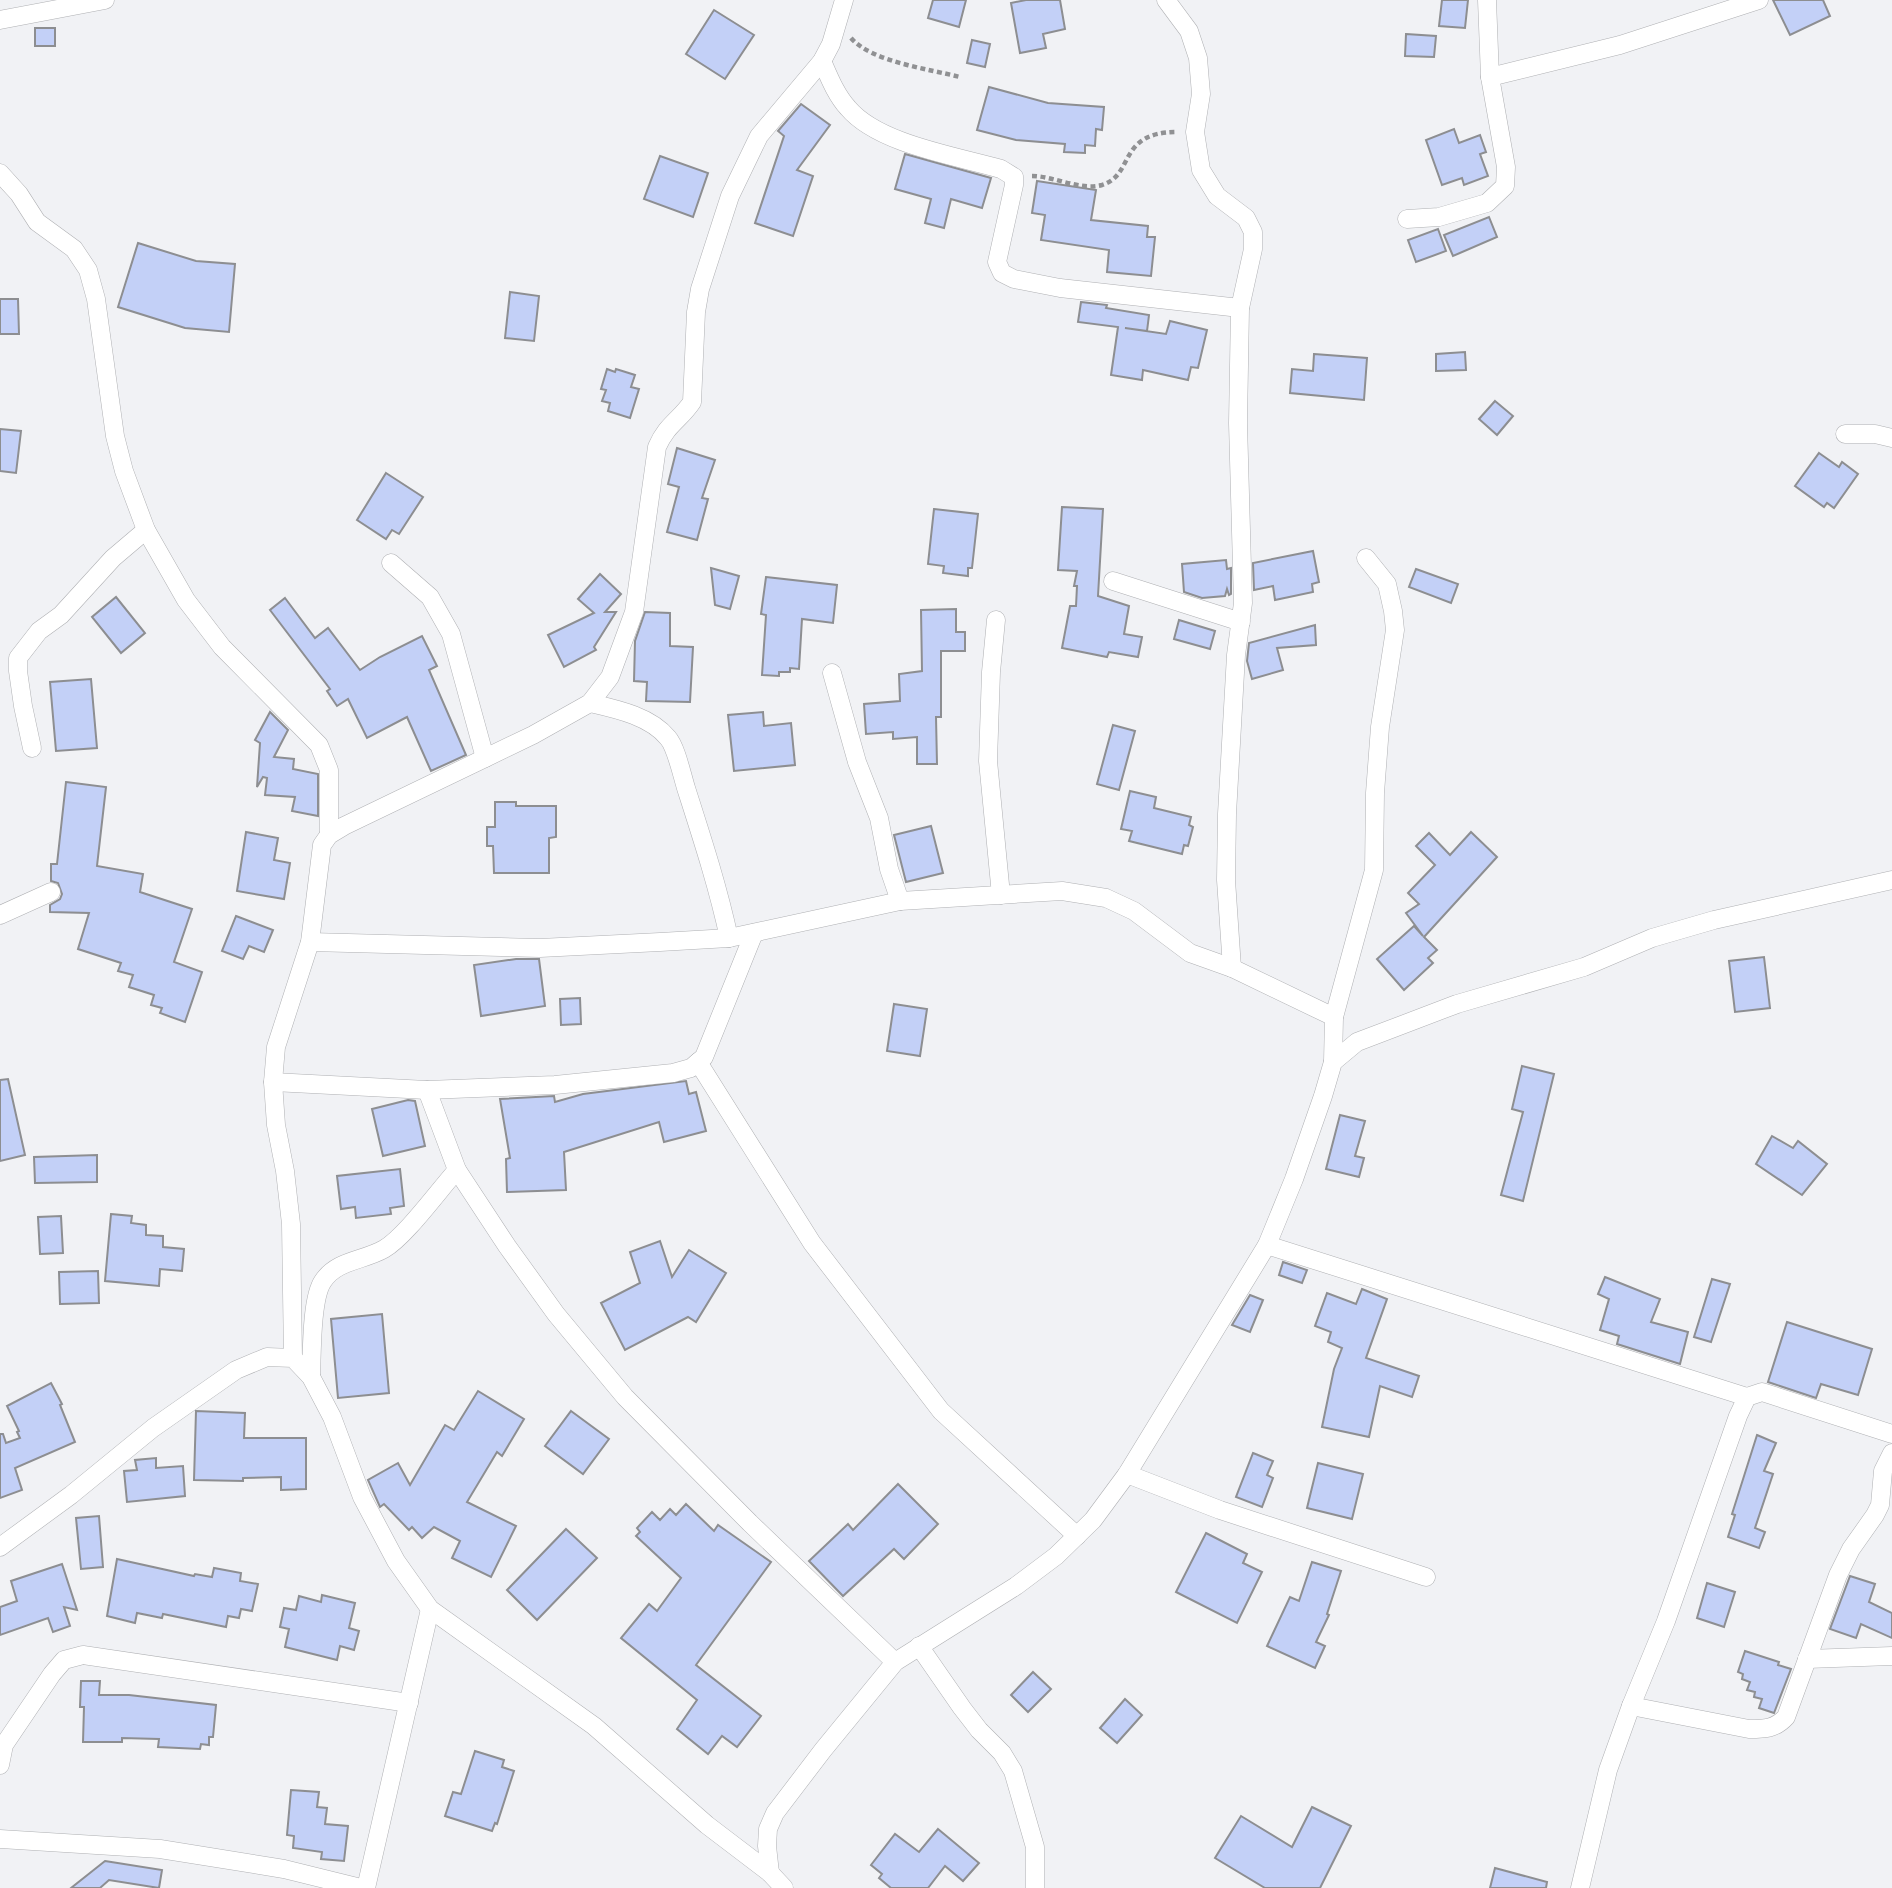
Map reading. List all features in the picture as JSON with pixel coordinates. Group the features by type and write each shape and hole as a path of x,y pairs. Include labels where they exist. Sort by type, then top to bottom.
{"street":[{"path":"0,20 105,0"},
{"path":"1166,0 1189,31 1195,44 1201,94 1195,132 1201,170 1217,196 1246,218 1253,232 1253,249 1240,308 1238,423 1241,622 1236,655 1226,880 1232,968"},
{"path":"1407,219 1438,218 1487,203 1505,186 1506,167 1490,77 1487,0"},
{"path":"1490,77 1620,45 1759,0"},
{"path":"784,1888 770,1873 707,1825 594,1726 430,1609 396,1561 362,1497 332,1417 311,1377 293,1358 291,1224 276,1125 273,1082 276,1047 310,942 322,845 329,835 533,735 590,703 610,677 635,612 657,447 663,432 692,402 696,312 700,289 730,196 759,136 822,61 831,44 841,8"},
{"path":"822,61 847,108 873,129 909,143 1001,169 1014,177 997,262 1002,273 1014,279 1060,288 1240,308"},
{"path":"0,173 19,194 37,222 74,249 88,270 96,299 114,436 146,530 186,600 222,647 319,745 328,770 329,835"},
{"path":"1844,435 1875,434 1892,438"},
{"path":"32,748 23,706 18,658 38,631 61,615 113,558 146,530"},
{"path":"770,1873 768,1829 775,1813 822,1750 895,1662 1016,1586 1056,1556 1093,1520 1127,1474 1267,1245 1298,1167 1333,1062 1334,1017 1374,870 1375,793 1380,727 1395,630 1387,584 1366,558"},
{"path":"391,564 430,597 451,634 485,758"},
{"path":"1112,581 1241,622"},
{"path":"996,620 988,761 1001,895"},
{"path":"832,673 857,762 879,818 889,869 900,901"},
{"path":"590,703 631,714 668,738 720,896 729,937"},
{"path":"1333,1062 1357,1042 1457,1004 1584,967 1652,938 1714,920 1892,880"},
{"path":"310,942 540,948 729,937 900,901 1062,891 1106,898 1135,911 1190,953 1232,968 1334,1017"},
{"path":"0,915 51,892"},
{"path":"273,1082 427,1090 555,1085 673,1073 691,1068 704,1057 754,933"},
{"path":"698,1062 812,1243 941,1411 1077,1536"},
{"path":"427,1090 457,1170 507,1247 556,1314 625,1397 750,1523 895,1662"},
{"path":"311,1377 317,1299 322,1282 336,1267 384,1249 401,1234 457,1170"},
{"path":"1267,1245 1747,1396 1762,1392 1892,1434"},
{"path":"0,1547 71,1495 153,1428 236,1370 267,1357 293,1358"},
{"path":"1580,1888 1608,1770 1630,1706 1666,1621 1747,1396"},
{"path":"1630,1706 1749,1729 1769,1729 1779,1725 1786,1717 1838,1575 1851,1549 1875,1516 1882,1495 1883,1471 1892,1453"},
{"path":"1127,1474 1220,1510 1426,1577"},
{"path":"0,1839 160,1849 284,1869 363,1888 430,1609"},
{"path":"919,1646 962,1708 979,1730 1002,1752 1013,1771 1035,1847 1035,1888"},
{"path":"0,1765 4,1745 52,1674 64,1660 83,1655 409,1703"},
{"path":"1807,1659 1892,1656"}],"path":[{"path":"841,8 853,40 863,49 885,58 960,77"},
{"path":"1014,177 1046,176 1079,184 1106,184 1142,138 1172,132 1195,132"}],"building":[{"path":"933,0 966,0 959,27 928,18"},
{"path":"1060,0 1065,29 1043,34 1046,48 1020,53 1011,3"},
{"path":"1442,0 1468,0 1465,28 1439,26"},
{"path":"1773,0 1823,0 1830,16 1790,35"},
{"path":"714,10 754,35 725,79 686,54"},
{"path":"35,28 55,28 55,46 35,46"},
{"path":"1406,34 1436,36 1434,57 1405,56"},
{"path":"972,40 990,44 985,67 967,63"},
{"path":"989,87 1048,103 1104,107 1102,130 1096,129 1095,146 1085,145 1085,153 1064,152 1065,144 1016,140 977,130"},
{"path":"801,104 830,125 797,170 813,176 793,236 755,223 784,136 778,131"},
{"path":"1454,129 1459,143 1480,135 1486,152 1480,154 1488,176 1464,185 1462,178 1442,185 1426,140"},
{"path":"905,154 991,178 982,208 951,199 944,228 925,223 931,199 895,189"},
{"path":"660,156 708,173 693,217 644,199"},
{"path":"1037,181 1096,190 1091,220 1148,226 1147,237 1155,237 1151,276 1107,272 1109,250 1041,240 1045,215 1032,213"},
{"path":"1489,217 1497,237 1453,256 1444,235"},
{"path":"1438,229 1446,251 1416,262 1408,240"},
{"path":"138,243 196,261 235,264 229,332 185,328 118,307"},
{"path":"510,292 539,296 534,341 505,338"},
{"path":"0,299 18,299 19,334 0,334"},
{"path":"1081,302 1149,315 1147,331 1125,328 1166,334 1170,321 1207,330 1198,368 1191,367 1188,380 1143,370 1142,380 1111,375 1118,327 1078,322"},
{"path":"1465,352 1466,370 1436,371 1436,354"},
{"path":"1314,354 1367,358 1364,400 1290,393 1292,369 1313,371"},
{"path":"607,369 635,375 631,387 639,389 630,418 608,411 610,403 602,401 606,390 601,389"},
{"path":"1495,401 1513,416 1497,435 1479,419"},
{"path":"0,429 21,431 16,473 0,471"},
{"path":"677,448 715,460 702,498 708,499 697,540 667,532 679,487 668,484"},
{"path":"1819,453 1839,467 1842,462 1858,474 1834,508 1827,503 1824,507 1795,486"},
{"path":"386,473 423,497 399,534 392,530 386,539 357,520"},
{"path":"1062,507 1103,509 1098,596 1129,606 1124,634 1142,637 1138,657 1109,652 1107,657 1062,648 1070,606 1076,606 1077,586 1074,586 1077,571 1058,570"},
{"path":"934,509 978,514 972,568 968,568 968,576 943,573 944,566 928,564"},
{"path":"1313,551 1319,582 1312,584 1313,592 1275,600 1273,586 1254,590 1253,563"},
{"path":"1226,560 1227,569 1231,568 1231,594 1229,595 1227,589 1225,596 1202,598 1184,592 1182,564"},
{"path":"711,568 739,576 730,609 715,605"},
{"path":"1416,569 1458,584 1451,603 1409,587"},
{"path":"600,574 621,594 605,612 616,612 594,647 596,650 564,667 548,635 594,613 578,599"},
{"path":"766,577 837,585 833,623 802,619 799,669 790,668 790,672 779,672 779,676 762,675 766,615 761,614"},
{"path":"116,597 145,633 121,653 92,617"},
{"path":"285,598 315,638 328,628 360,670 422,636 437,666 429,670 466,755 431,771 407,717 367,738 348,699 337,706 327,691 330,689 270,610"},
{"path":"956,609 956,632 965,632 965,651 941,651 941,717 936,717 937,764 917,764 917,737 893,739 893,732 866,734 864,704 900,701 899,674 922,671 921,610"},
{"path":"645,612 670,613 670,646 693,647 690,702 646,701 647,682 634,681 635,641"},
{"path":"1179,620 1215,631 1210,649 1174,639"},
{"path":"1315,625 1316,645 1277,648 1283,670 1252,679 1247,661 1249,643"},
{"path":"91,679 97,748 56,751 50,682"},
{"path":"270,712 288,730 274,757 294,759 293,769 318,774 318,816 292,811 295,797 265,795 267,778 263,777 257,787 260,743 255,740"},
{"path":"763,712 764,726 791,723 795,765 734,771 728,715"},
{"path":"1113,725 1135,731 1119,790 1097,784"},
{"path":"66,782 106,787 97,866 143,874 140,892 192,909 174,962 202,972 185,1022 160,1013 162,1008 151,1005 154,995 129,987 133,975 118,971 121,963 78,949 89,913 50,912 50,905 60,899 62,894 58,883 51,881 51,864 57,864"},
{"path":"1130,791 1156,797 1154,808 1191,817 1189,825 1193,827 1188,846 1184,845 1182,854 1129,841 1132,831 1121,829"},
{"path":"495,802 516,802 516,806 556,806 556,837 549,838 549,873 494,873 493,846 487,846 487,827 495,827"},
{"path":"931,826 943,873 906,882 894,835"},
{"path":"246,832 278,838 274,860 290,863 284,899 237,891"},
{"path":"1471,832 1497,857 1424,937 1437,950 1428,958 1433,963 1404,990 1377,959 1414,926 1423,936 1406,913 1419,904 1408,893 1435,865 1416,846 1429,833 1450,855"},
{"path":"236,916 273,930 264,952 249,946 243,959 222,951"},
{"path":"1764,957 1770,1008 1735,1012 1729,961"},
{"path":"516,959 539,959 545,1006 481,1016 474,965"},
{"path":"580,998 581,1024 561,1025 560,999"},
{"path":"894,1004 927,1009 920,1056 887,1051"},
{"path":"1522,1066 1554,1074 1523,1201 1501,1195 1523,1112 1512,1109"},
{"path":"8,1079 25,1155 0,1161 0,1080"},
{"path":"686,1081 689,1094 696,1092 706,1131 664,1142 659,1122 564,1152 566,1190 507,1192 506,1159 510,1158 500,1099 554,1096 555,1102 583,1094"},
{"path":"408,1100 415,1101 425,1146 383,1156 372,1109"},
{"path":"1340,1115 1365,1121 1355,1156 1364,1158 1359,1177 1326,1169"},
{"path":"1772,1136 1793,1148 1798,1141 1827,1164 1802,1195 1756,1164"},
{"path":"97,1155 97,1182 35,1183 34,1157"},
{"path":"400,1169 404,1206 390,1208 391,1214 356,1218 355,1207 341,1209 337,1176"},
{"path":"111,1214 132,1216 131,1223 146,1225 146,1235 163,1236 163,1247 184,1249 182,1271 160,1269 159,1286 105,1281"},
{"path":"61,1216 63,1253 40,1254 38,1217"},
{"path":"660,1241 672,1277 689,1250 726,1273 696,1322 688,1317 625,1350 601,1303 640,1283 630,1252"},
{"path":"1283,1262 1307,1270 1302,1283 1279,1275"},
{"path":"98,1271 99,1303 60,1304 59,1272"},
{"path":"1605,1277 1660,1299 1651,1322 1688,1332 1680,1364 1617,1344 1619,1336 1600,1330 1609,1299 1598,1294"},
{"path":"1712,1279 1730,1284 1711,1342 1694,1337"},
{"path":"1362,1289 1387,1299 1366,1358 1419,1376 1412,1397 1380,1386 1369,1437 1322,1427 1334,1369 1342,1348 1328,1342 1331,1332 1315,1326 1327,1293 1356,1304"},
{"path":"1250,1295 1263,1300 1250,1332 1232,1325"},
{"path":"382,1314 389,1393 338,1398 331,1319"},
{"path":"1787,1322 1872,1349 1858,1395 1821,1384 1816,1398 1768,1382"},
{"path":"51,1383 62,1404 60,1405 75,1442 15,1468 22,1490 0,1498 0,1434 3,1434 6,1443 20,1438 7,1406"},
{"path":"478,1391 524,1419 502,1456 497,1452 467,1502 516,1526 491,1577 452,1558 460,1541 434,1527 422,1538 412,1527 409,1530 384,1504 380,1507 368,1480 398,1463 410,1485 445,1425 454,1430"},
{"path":"196,1411 245,1413 244,1438 306,1438 306,1489 281,1490 281,1477 243,1478 243,1481 194,1480"},
{"path":"571,1411 609,1439 583,1474 545,1446"},
{"path":"1757,1435 1776,1443 1764,1471 1773,1474 1755,1528 1765,1532 1759,1548 1728,1537 1735,1515 1732,1514"},
{"path":"1253,1453 1273,1461 1267,1475 1273,1478 1262,1507 1236,1497"},
{"path":"156,1458 156,1468 183,1466 185,1496 127,1502 124,1471 137,1470 135,1460"},
{"path":"1318,1463 1363,1474 1352,1519 1307,1508"},
{"path":"898,1484 938,1524 904,1559 894,1549 843,1596 809,1561 848,1524 853,1530"},
{"path":"686,1504 714,1531 718,1525 771,1562 696,1665 761,1716 737,1747 722,1736 708,1754 677,1729 697,1700 621,1638 649,1604 657,1611 681,1578 636,1536 640,1532 637,1528 652,1512 660,1520 670,1509 676,1515"},
{"path":"99,1516 103,1567 81,1569 76,1518"},
{"path":"566,1529 597,1558 537,1620 507,1590"},
{"path":"1206,1533 1247,1554 1243,1563 1262,1572 1237,1623 1176,1592"},
{"path":"117,1559 194,1576 212,1577 214,1568 241,1573 240,1581 258,1584 252,1611 241,1609 239,1618 228,1616 226,1627 163,1614 162,1618 137,1613 135,1623 107,1616"},
{"path":"1312,1562 1341,1571 1327,1614 1329,1615 1316,1642 1325,1646 1315,1668 1267,1646 1290,1597 1299,1601"},
{"path":"62,1564 77,1610 64,1607 70,1626 53,1632 48,1618 0,1635 0,1607 17,1601 11,1581"},
{"path":"1850,1576 1875,1584 1869,1602 1892,1613 1892,1638 1861,1624 1856,1638 1830,1629"},
{"path":"1707,1583 1735,1592 1724,1627 1697,1618"},
{"path":"322,1595 355,1603 349,1628 359,1631 354,1650 340,1646 337,1660 285,1647 289,1629 280,1627 284,1608 296,1610 299,1596 321,1602"},
{"path":"1745,1651 1779,1662 1778,1665 1791,1669 1774,1713 1759,1708 1762,1699 1754,1697 1755,1692 1747,1690 1750,1682 1742,1679 1743,1674 1738,1672"},
{"path":"1033,1672 1051,1689 1028,1712 1011,1695"},
{"path":"81,1681 100,1681 99,1695 129,1695 216,1705 213,1737 209,1737 209,1745 201,1744 200,1749 158,1747 159,1739 122,1738 122,1742 83,1742 84,1707 80,1707"},
{"path":"1125,1699 1142,1715 1117,1743 1100,1728"},
{"path":"475,1751 504,1760 502,1767 514,1771 497,1824 495,1823 492,1831 445,1816 453,1792 461,1794"},
{"path":"291,1790 319,1792 317,1807 327,1808 325,1824 348,1826 344,1861 321,1859 322,1852 293,1848 294,1836 287,1835"},
{"path":"1312,1807 1351,1826 1320,1888 1265,1888 1215,1858 1241,1816 1292,1847"},
{"path":"938,1829 979,1863 963,1881 945,1866 928,1888 891,1888 879,1878 882,1874 871,1865 895,1834 919,1852"},
{"path":"105,1861 162,1870 159,1888 109,1880 100,1888 71,1888"},
{"path":"1495,1868 1547,1882 1546,1888 1490,1888"}]}
